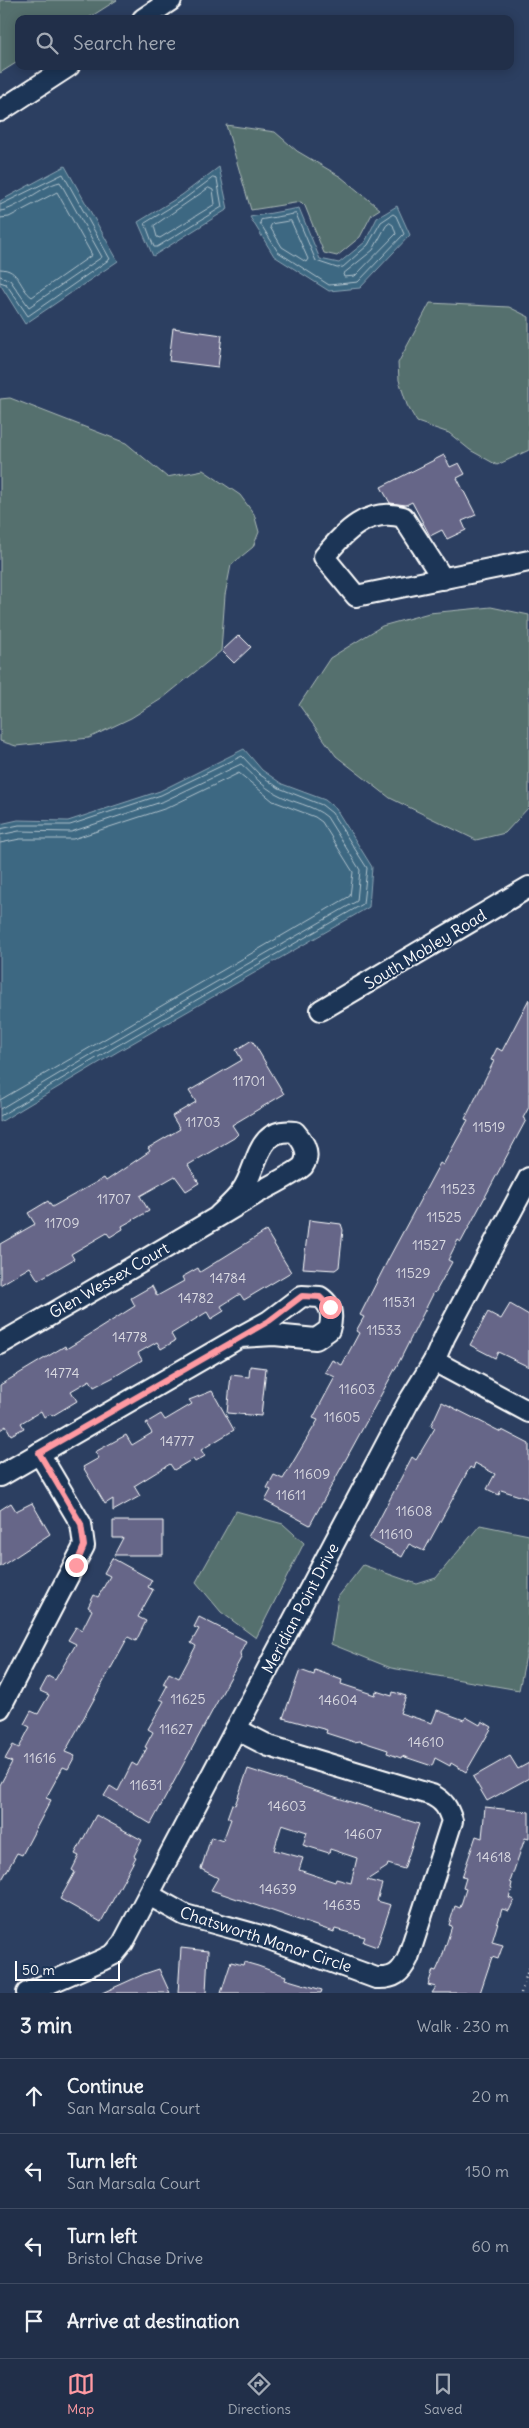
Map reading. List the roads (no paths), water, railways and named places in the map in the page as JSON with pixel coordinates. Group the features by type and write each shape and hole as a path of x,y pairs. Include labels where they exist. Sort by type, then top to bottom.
{"street":[{"path":"148,15 171,0"},
{"path":"0,111 63,70"},
{"path":"443,579 404,517 393,514 384,514 356,523 324,557 356,596 443,579 529,562"},
{"name":"South Mobley Road","path":"321,1010 529,887"},
{"name":"Glen Wessex Court","path":"0,1344 217,1217 281,1178 294,1174 302,1167 306,1158 306,1150 295,1132 283,1130 265,1141 260,1149 253,1171 241,1192 217,1217"},
{"name":"Meridian Point Drive","path":"27,1993 114,1954 123,1943 403,1412 434,1361 445,1336 529,1178"},
{"path":"0,1476 240,1337"},
{"path":"434,1361 529,1412"},
{"path":"504,1398 529,1394"},
{"path":"0,1708 84,1546 81,1524 39,1453"},
{"name":"Chatsworth Manor Circle","path":"149,1895 185,1915 261,1936 376,1978 390,1979 402,1970 408,1958 452,1821 447,1808 440,1799 432,1795 269,1746 236,1729"}],"water":[{"path":"65,166 118,261 25,324 0,284 0,201"},
{"path":"219,167 228,209 153,256 138,222 182,195"},
{"path":"397,206 410,235 360,288 329,291 274,256 250,217 299,208 320,259 339,263 365,242 377,218"},
{"path":"244,749 262,770 282,784 325,800 336,809 372,867 369,907 117,1052 0,1122 0,824 18,820 68,821 160,791"}]}
